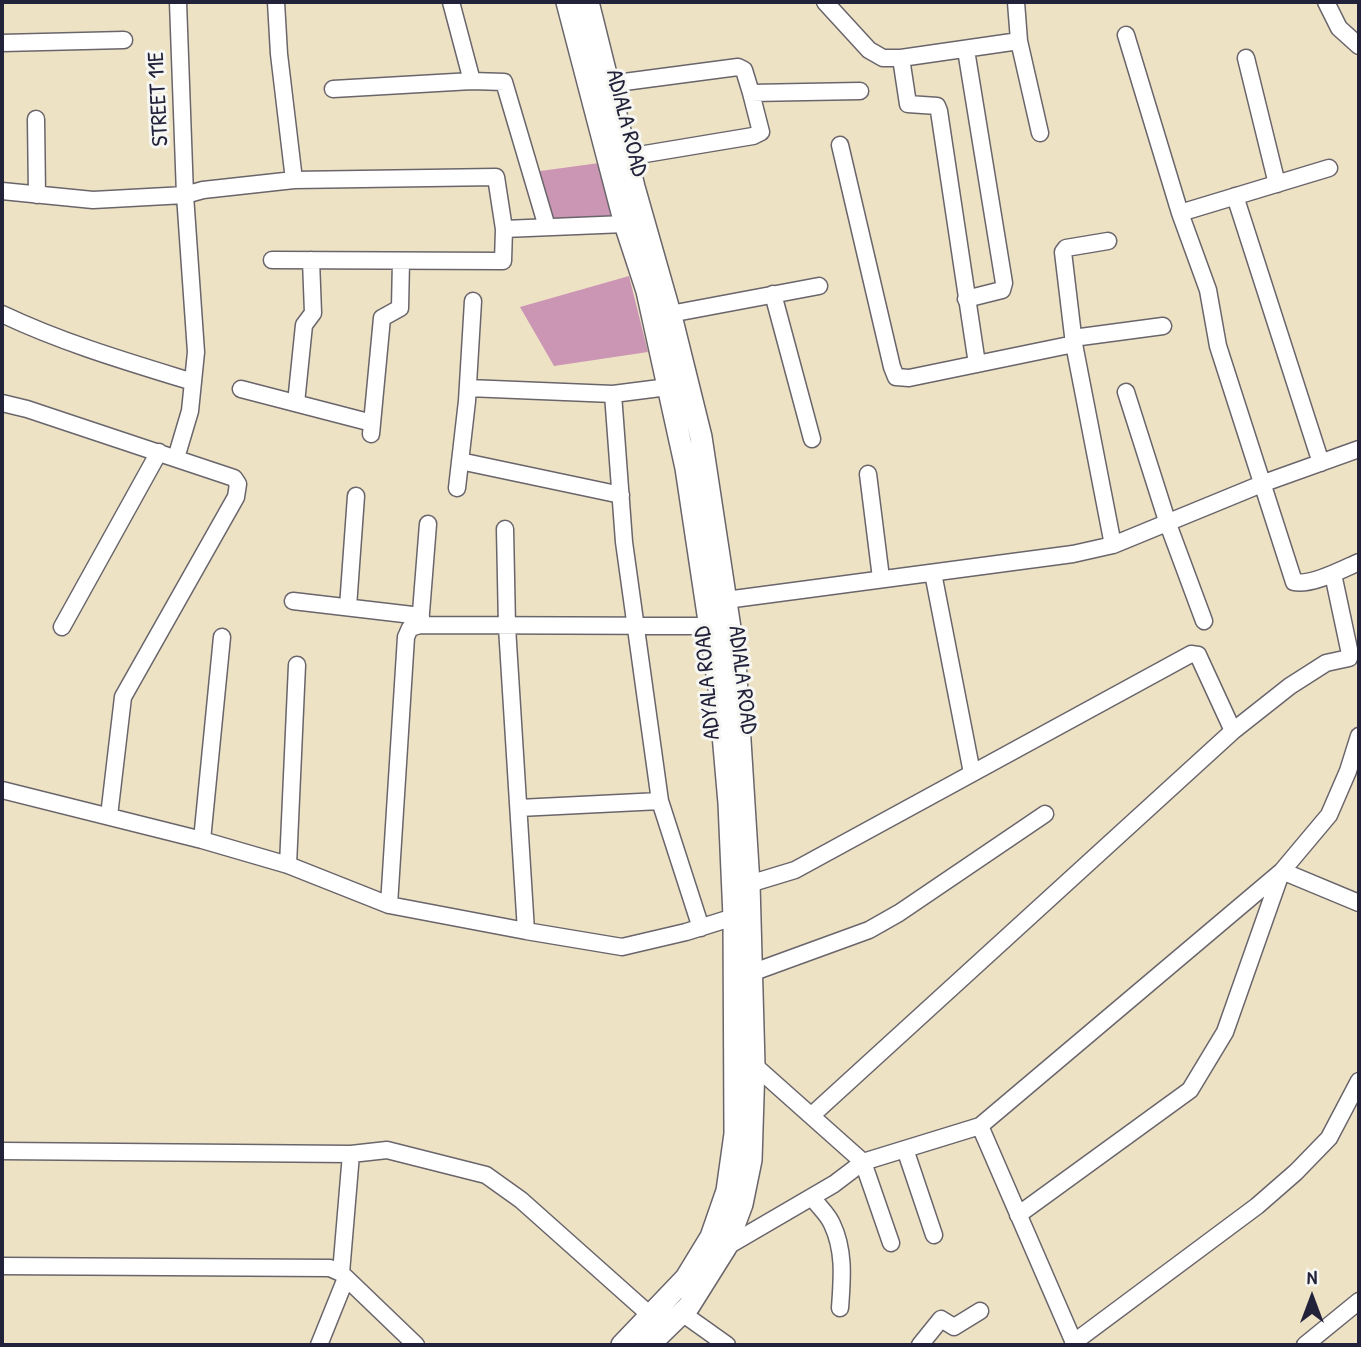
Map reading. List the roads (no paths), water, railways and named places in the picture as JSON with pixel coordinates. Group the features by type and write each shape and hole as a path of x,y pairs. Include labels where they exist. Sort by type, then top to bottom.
{"main road":[{"name":"ADIALA ROAD","path":"567,2 625,224 648,291 686,468 719,688 729,803 734,918 735,1134 727,1191 711,1237 658,1322 622,1345"},
{"name":"ADYALA ROAD","path":"588,2 701,437 735,661 749,884 754,1065 751,1160 741,1204 726,1247 689,1306 682,1313 658,1322 649,1345"}],"street":[{"name":"STREET 11E","path":"176,458 190,411 196,352 185,194 177,2"},
{"path":"276,2 279,54 294,180"},
{"path":"451,2 472,81"},
{"path":"825,2 869,50 883,58 966,50 1019,41"},
{"path":"1016,2 1019,41 1040,133"},
{"path":"1326,2 1339,28 1359,46"},
{"path":"1126,35 1180,213 1208,290 1218,346 1294,582 1302,583 1332,574 1359,562"},
{"path":"2,43 124,40"},
{"path":"966,50 1004,284 1002,290 966,299"},
{"path":"901,58 908,104 937,106 939,111 977,364"},
{"path":"1245,58 1277,184"},
{"path":"609,84 738,67 744,70 761,126 761,132 753,136 627,157"},
{"path":"333,89 500,80 507,86 547,227"},
{"path":"751,93 860,91"},
{"path":"36,118 37,195"},
{"path":"840,145 896,377 909,378 1074,341 1163,326"},
{"path":"1180,213 1329,168"},
{"path":"2,191 93,201 185,194 294,180 496,177 504,229 503,261 272,260"},
{"path":"1235,197 1321,463"},
{"path":"504,229 625,224"},
{"path":"1108,241 1066,248 1063,252 1074,341 1113,545"},
{"path":"296,403 304,325 313,313 310,260"},
{"path":"241,389 296,403 371,428 382,318 400,308 401,261"},
{"path":"670,314 819,286"},
{"path":"773,294 812,439"},
{"path":"457,488 468,388 473,301"},
{"path":"2,314 110,357 193,382"},
{"path":"468,388 613,394 668,387"},
{"path":"1126,392 1168,524 1204,621"},
{"path":"613,394 624,542 660,801 701,928"},
{"path":"2,403 159,452 234,478 238,484 236,497 123,697 108,816"},
{"path":"726,600 1073,554 1113,545 1359,449"},
{"path":"62,628 159,452"},
{"path":"460,461 621,495"},
{"path":"868,474 881,578"},
{"path":"348,607 356,496"},
{"path":"421,621 428,524"},
{"path":"505,528 507,627 526,931"},
{"path":"933,573 972,773"},
{"path":"812,1115 1233,731 1308,674 1326,663 1349,658 1332,574"},
{"path":"293,601 348,607 421,621 507,627 710,626"},
{"path":"389,905 406,637 410,628 421,621"},
{"path":"202,840 222,637"},
{"path":"749,884 795,870 1191,654 1198,655 1233,731"},
{"path":"288,865 297,665"},
{"path":"726,1247 834,1184 863,1162 980,1126 1282,871 1329,815 1353,773 1359,736"},
{"path":"2,790 202,840 288,865 389,905 526,931 622,947 734,918"},
{"path":"519,808 660,801"},
{"path":"751,973 869,930 899,913 1045,814"},
{"path":"1282,871 1359,903"},
{"path":"1018,1215 1190,1090 1225,1032 1282,871"},
{"path":"754,1065 863,1162 891,1243"},
{"path":"980,1126 1074,1344 1257,1206 1296,1172 1329,1138 1359,1081"},
{"path":"905,1149 934,1235"},
{"path":"2,1151 351,1154 387,1150 486,1175 521,1200 658,1322"},
{"path":"319,1345 344,1275 351,1154"},
{"path":"812,1197 832,1223 839,1244 842,1261 840,1308"},
{"path":"2,1266 330,1268 344,1275 416,1345"},
{"path":"1305,1345 1359,1301"},
{"path":"920,1345 941,1319 954,1327 980,1311"},
{"path":"682,1313 727,1345"}]}
